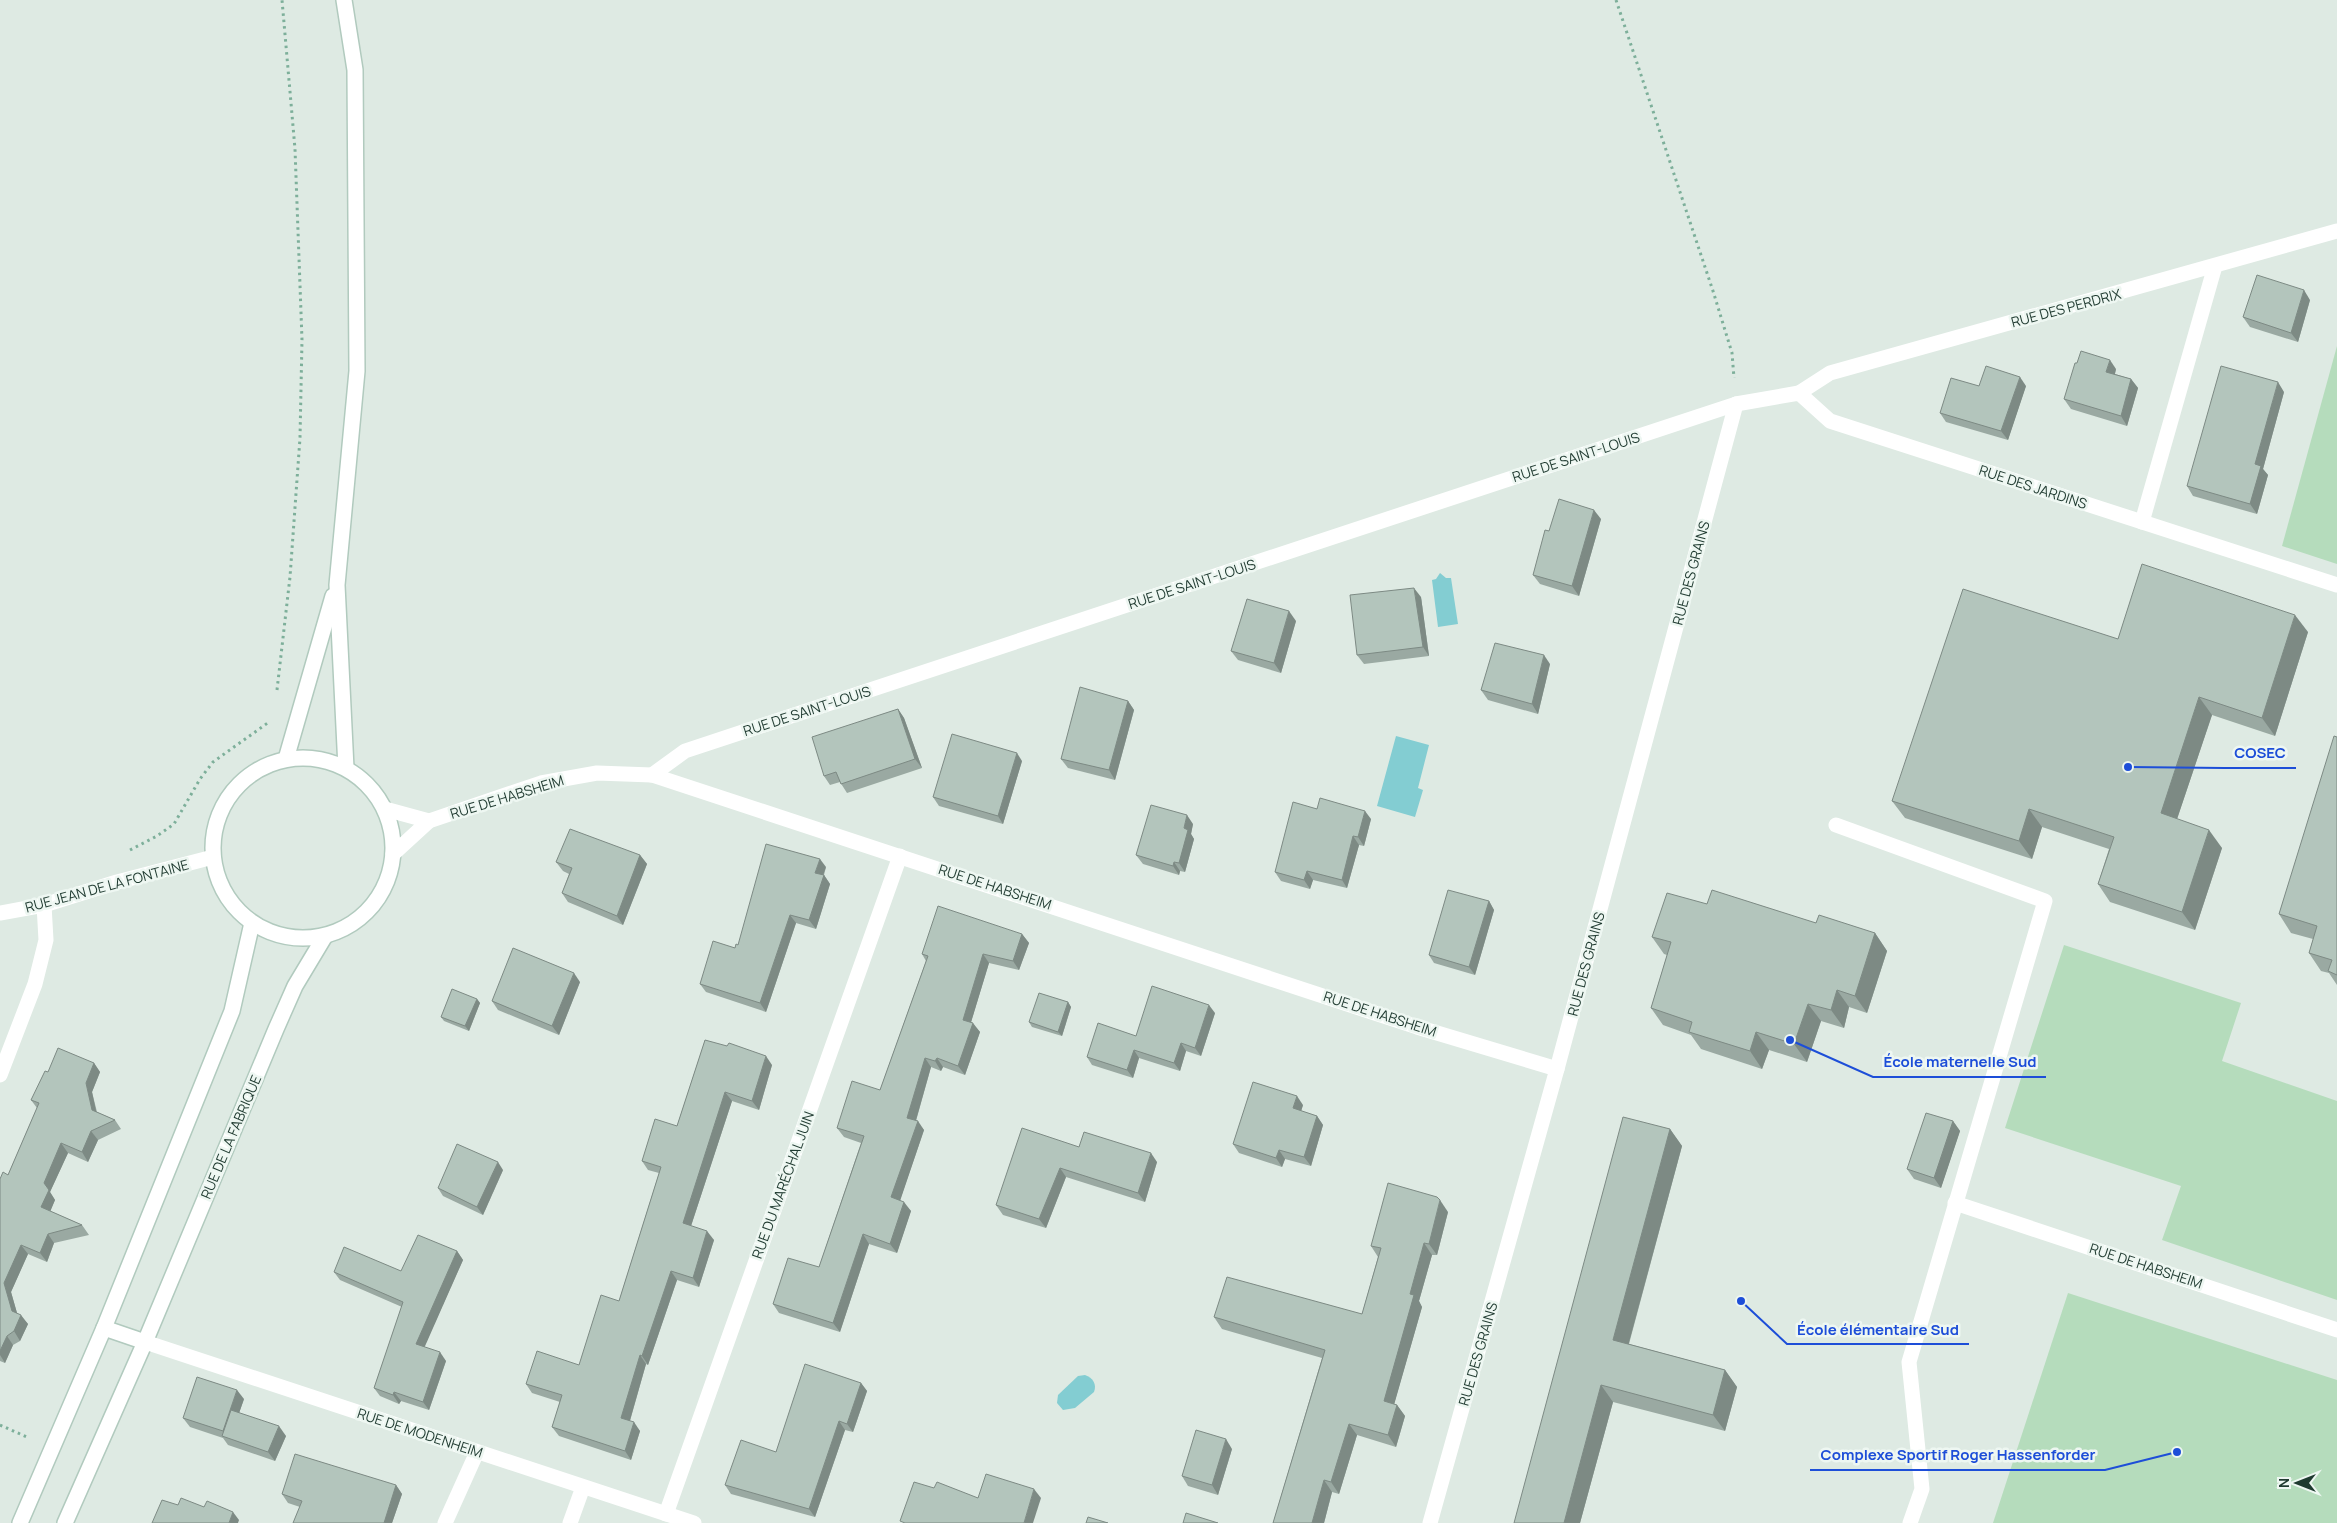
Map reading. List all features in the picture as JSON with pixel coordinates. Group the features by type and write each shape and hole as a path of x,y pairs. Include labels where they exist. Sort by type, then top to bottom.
{"street":[{"path":"344,0 355,70 358,371 337,585 346,768"},
{"name":"RUE DES PERDRIX","path":"1799,393 1830,373 2215,266 2337,230"},
{"path":"2142,522 2215,266"},
{"path":"1736,404 1799,393"},
{"name":"RUE DES JARDINS","path":"1799,393 1830,422 2337,585"},
{"name":"RUE DE SAINT-LOUIS","path":"652,774 685,751 1736,404"},
{"name":"RUE DES GRAINS","path":"1430,1523 1557,1069 1736,404"},
{"path":"286,759 337,585"},
{"path":"286,759 316,759 346,768 362,779 375,793 384,809 392,831 393,854 389,876 379,897 352,924 325,936 306,939 287,937 269,932 252,923 233,906 219,883 213,857 214,830 223,806 239,784 261,768 286,759"},
{"name":"RUE DE HABSHEIM","path":"393,854 430,821 541,783 597,773 652,774 1417,1027 1557,1069"},
{"path":"384,809 430,821"},
{"path":"1836,825 2045,901 1909,1362 1922,1489 1910,1523"},
{"name":"RUE DU MARÉCHAL JUIN","path":"666,1514 900,856"},
{"name":"RUE JEAN DE LA FONTAINE","path":"0,913 44,905 117,882 213,857"},
{"path":"0,1076 35,984 46,940 44,905"},
{"path":"20,1523 104,1328 232,1011 252,923"},
{"name":"RUE DE LA FABRIQUE","path":"65,1523 145,1342 295,986 325,936"},
{"name":"RUE DE HABSHEIM","path":"1955,1203 2337,1330"},
{"path":"104,1328 145,1342"},
{"name":"RUE DE MODENHEIM","path":"145,1342 694,1523"},
{"path":"445,1523 477,1452"},
{"path":"570,1523 583,1487"}],"path":[{"path":"277,693 290,577 300,438 302,340 295,149 282,0"},
{"path":"1616,0 1732,353 1736,404"},
{"path":"122,854 157,836 174,824 200,779 213,762 269,724 271,716"},
{"path":"0,1425 52,1448"}],"green space":[{"path":"2337,346 2337,564 2282,546"},
{"path":"2064,945 2241,1003 2222,1061 2337,1101 2337,1300 2162,1240 2181,1186 2005,1128"},
{"path":"2068,1293 2337,1380 2337,1523 1993,1523"}],"water":[{"path":"1440,573 1446,578 1451,578 1458,624 1438,627 1432,580 1436,579"},
{"path":"1396,736 1429,745 1418,788 1423,790 1415,817 1377,806"},
{"path":"1085,1375 1094,1382 1094,1392 1075,1408 1063,1410 1057,1403 1058,1395 1078,1376"}],"building":[{"path":"2257,275 2304,290 2291,333 2243,317"},
{"path":"2081,351 2110,360 2106,372 2131,379 2121,416 2064,399 2075,363 2077,363"},
{"path":"1986,366 2020,377 2001,431 1940,413 1951,378 1979,386"},
{"path":"2221,366 2278,382 2255,464 2261,466 2250,504 2187,486"},
{"path":"1559,499 1594,510 1572,586 1533,575 1545,530 1549,531"},
{"path":"2142,564 2295,615 2262,718 2199,697 2161,813 2209,830 2182,912 2098,884 2114,837 2029,809 2019,841 1892,801 1963,589 2118,639"},
{"path":"1414,588 1423,647 1357,655 1350,595"},
{"path":"1247,599 1289,611 1274,663 1231,651"},
{"path":"1495,643 1544,655 1532,704 1481,690"},
{"path":"1080,687 1128,701 1109,770 1061,759"},
{"path":"898,709 915,759 841,784 836,772 824,776 812,737"},
{"path":"952,734 1017,753 998,816 933,797"},
{"path":"2334,736 2337,737 2337,975 2328,971 2332,960 2309,953 2317,926 2279,914"},
{"path":"1320,798 1365,811 1358,837 1353,836 1342,880 1307,871 1304,880 1275,872 1293,802 1317,809"},
{"path":"1151,805 1187,815 1184,828 1188,830 1179,863 1174,862 1173,866 1136,855"},
{"path":"570,829 640,855 617,916 562,893 572,868 556,862"},
{"path":"766,844 820,859 815,873 824,875 809,920 790,915 760,1003 700,984 713,941 735,948 736,944 738,945"},
{"path":"1448,890 1489,901 1469,967 1429,955"},
{"path":"1712,890 1816,923 1819,915 1875,933 1855,996 1837,990 1831,1010 1808,1004 1794,1044 1756,1032 1750,1051 1689,1032 1692,1022 1651,1008 1671,942 1652,937 1667,893 1707,904"},
{"path":"938,906 1022,934 1013,961 983,954 963,1020 973,1023 958,1066 937,1058 935,1061 925,1058 907,1118 918,1121 891,1197 904,1202 890,1244 863,1234 833,1323 773,1304 788,1258 819,1267 864,1136 837,1128 852,1081 880,1090 928,956 922,954"},
{"path":"513,948 574,973 552,1026 492,1001"},
{"path":"1152,986 1209,1005 1195,1048 1181,1043 1174,1063 1134,1050 1127,1070 1087,1057 1098,1023 1136,1036"},
{"path":"452,989 477,999 465,1026 441,1017"},
{"path":"1039,993 1068,1002 1058,1032 1029,1022"},
{"path":"705,1040 727,1046 729,1043 766,1056 752,1101 725,1092 683,1223 707,1231 693,1278 671,1271 642,1356 640,1355 621,1418 634,1422 625,1451 552,1427 562,1395 526,1384 537,1351 579,1365 601,1295 619,1301 661,1167 642,1161 655,1119 677,1126"},
{"path":"58,1048 94,1063 86,1083 92,1110 115,1120 91,1131 82,1152 61,1143 44,1183 49,1190 41,1207 82,1225 48,1234 40,1253 21,1245 4,1283 12,1311 21,1315 14,1331 7,1336 0,1351 0,1179 3,1172 8,1175 39,1103 31,1100 45,1071 48,1072"},
{"path":"1253,1082 1297,1096 1293,1108 1317,1116 1304,1157 1279,1150 1276,1158 1233,1144"},
{"path":"1926,1113 1953,1121 1934,1178 1907,1169"},
{"path":"1623,1117 1670,1129 1613,1340 1725,1370 1713,1415 1601,1385 1564,1523 1514,1523"},
{"path":"1022,1128 1079,1147 1084,1132 1151,1153 1138,1193 1060,1168 1039,1219 996,1205"},
{"path":"457,1144 498,1162 477,1207 438,1188"},
{"path":"1388,1183 1437,1197 1440,1200 1429,1244 1424,1243 1410,1294 1414,1295 1384,1401 1397,1405 1388,1435 1349,1424 1331,1482 1324,1480 1312,1523 1273,1523 1325,1350 1214,1317 1227,1277 1362,1314 1381,1248 1371,1246"},
{"path":"418,1235 457,1251 416,1344 440,1352 423,1402 394,1392 393,1395 374,1388 403,1302 334,1272 344,1247 401,1271"},
{"path":"805,1364 861,1383 847,1424 839,1421 809,1509 725,1485 741,1440 776,1452"},
{"path":"197,1377 237,1390 223,1431 183,1418"},
{"path":"231,1410 279,1426 268,1452 222,1436"},
{"path":"1196,1430 1226,1439 1212,1485 1182,1476"},
{"path":"295,1454 396,1485 384,1523 293,1523 302,1501 282,1494"},
{"path":"986,1474 1034,1489 1024,1523 905,1523 900,1521 914,1482 934,1488 937,1482 978,1498"},
{"path":"181,1498 204,1507 207,1501 233,1512 229,1523 152,1523 162,1500 178,1505"},
{"path":"1186,1513 1218,1523 1183,1523"},
{"path":"1088,1517 1108,1523 1086,1523"}],"place":[{"name":"COSEC","path":"2128,767"},
{"name":"École maternelle Sud","path":"1790,1040"},
{"name":"École élémentaire Sud","path":"1741,1301"},
{"name":"Complexe Sportif Roger Hassenforder","path":"2177,1452"}]}
